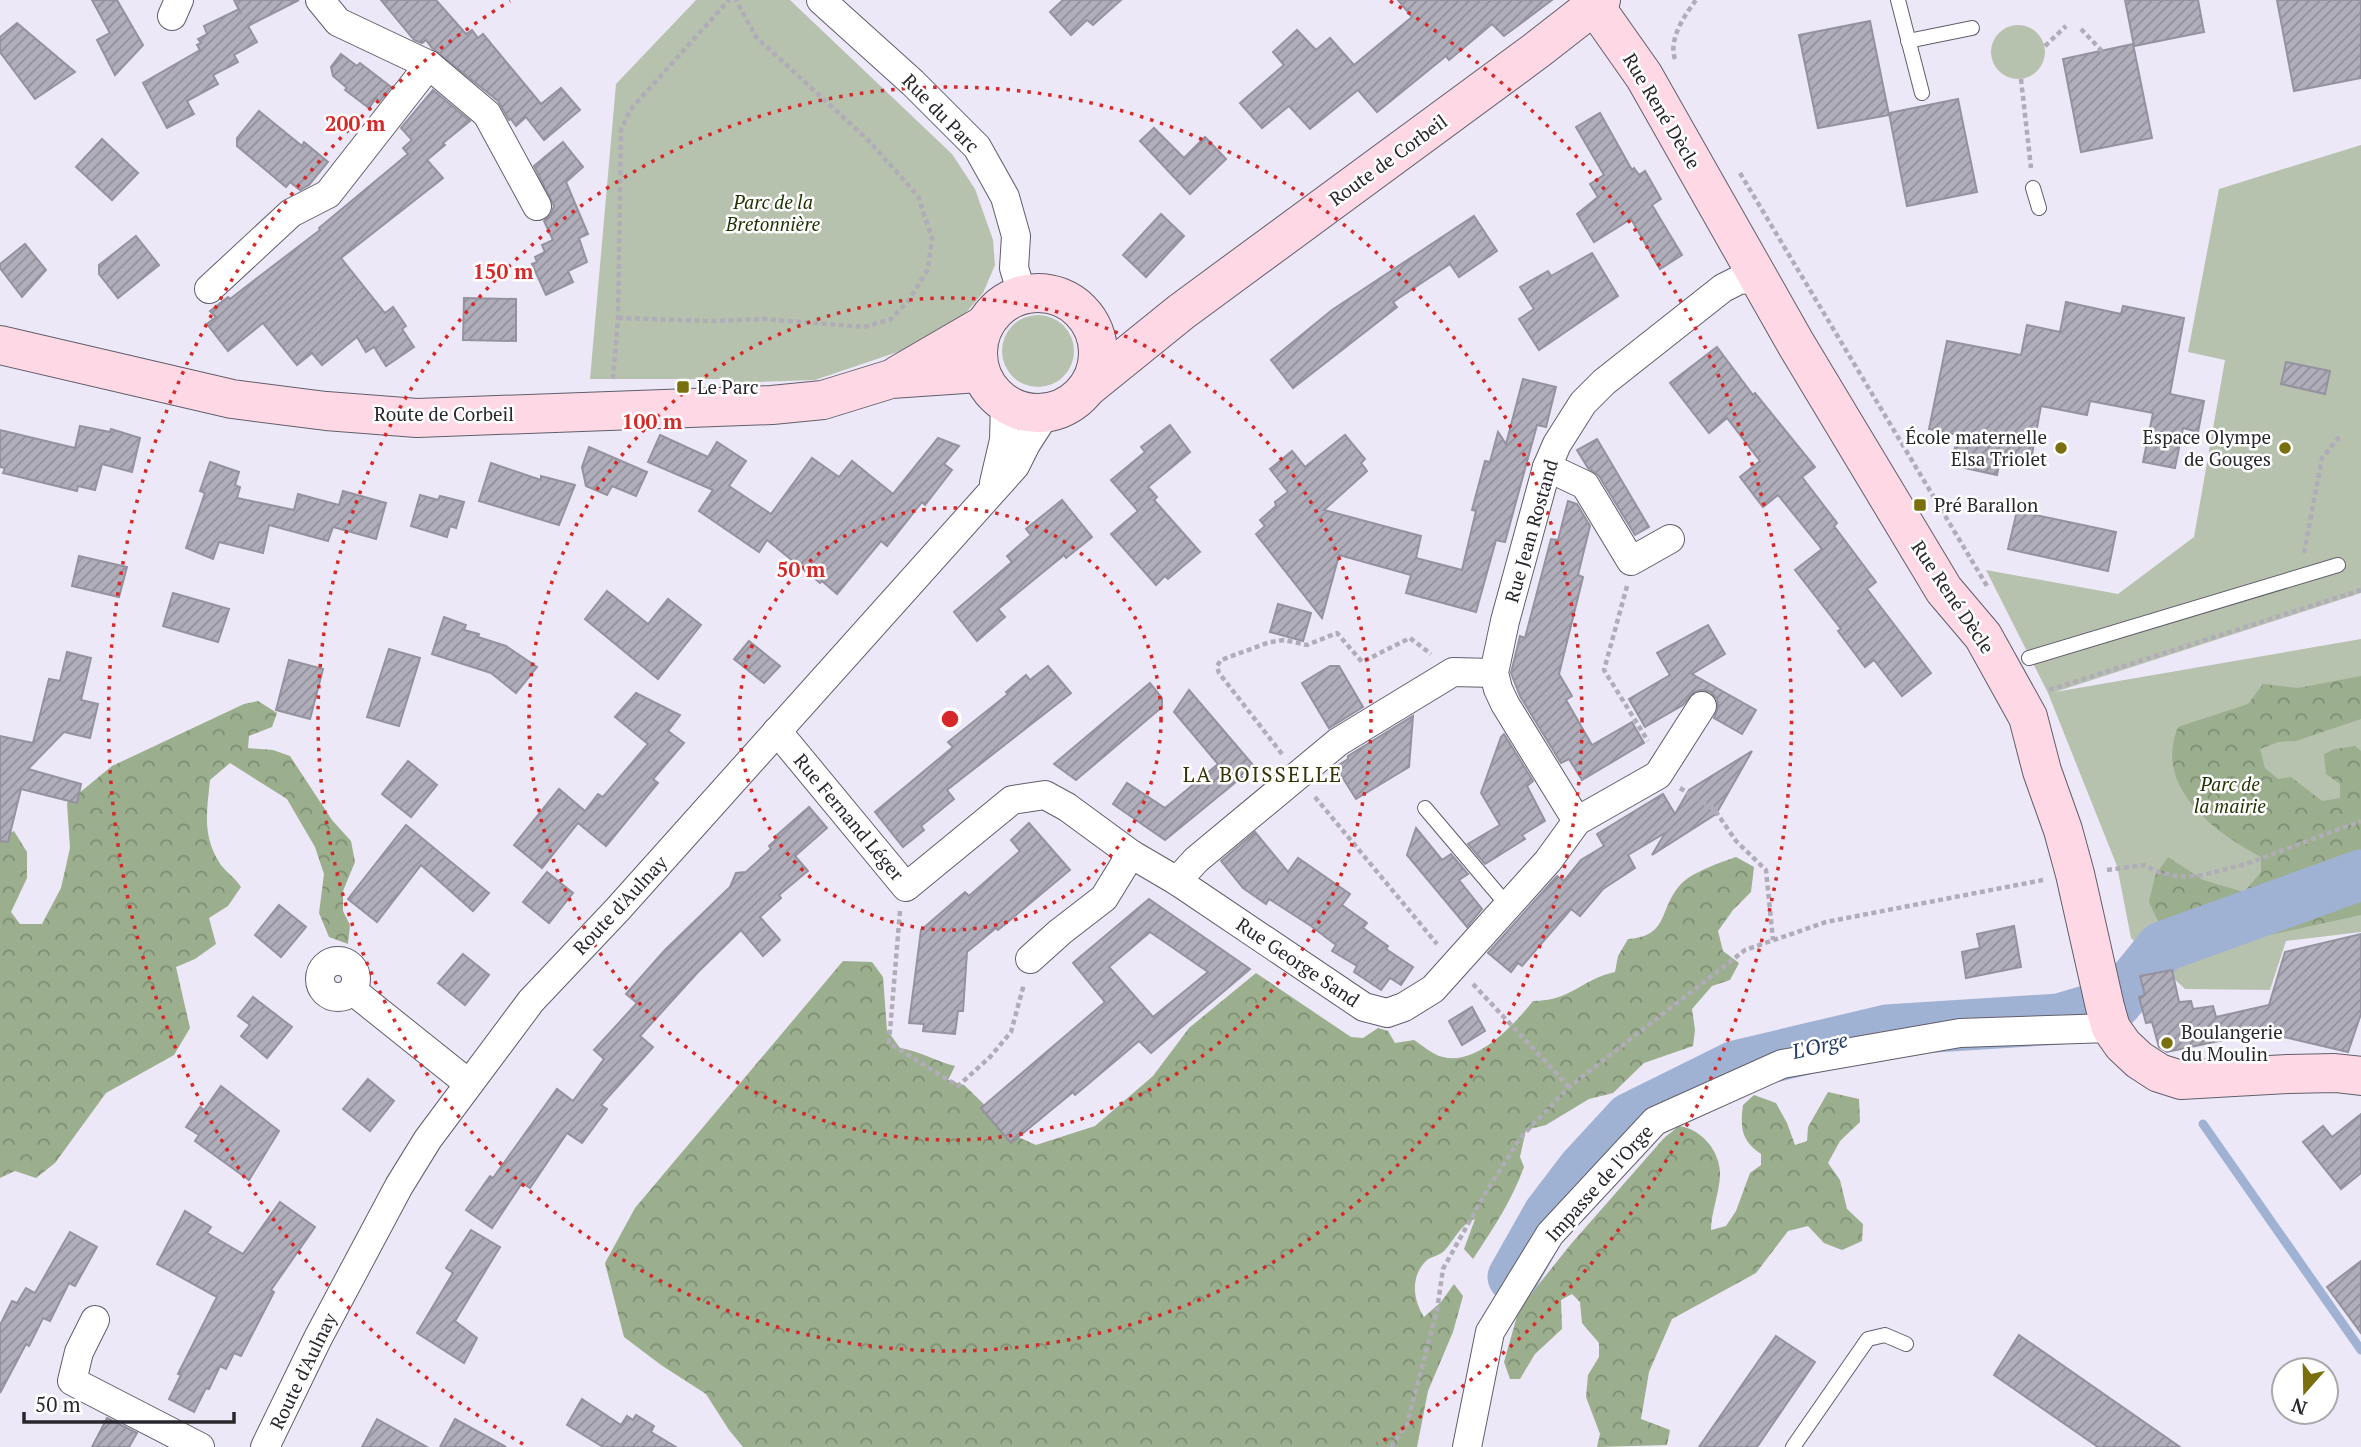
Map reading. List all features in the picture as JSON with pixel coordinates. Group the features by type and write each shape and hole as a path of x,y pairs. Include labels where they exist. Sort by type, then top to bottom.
{"main road":[{"name":"Rue René Dècle","path":"1594,2 1644,76 1759,278 1944,590 1983,636 2028,717 2042,772 2063,830 2075,874 2108,1017 2123,1045 2159,1073 2181,1080 2288,1074 2335,1073 2361,1076"},
{"name":"Route de Corbeil","path":"1087,388 1181,312 1594,2"},
{"path":"1021,294 1058,296 1075,305 1087,318 1096,335 1096,372 1076,400 1062,409 1032,413 1004,404 993,394 979,373 977,353 984,325 994,311 1007,301 1021,294"},
{"path":"1087,318 1129,324 1181,312"},
{"name":"Route de Corbeil","path":"0,345 232,399 326,411 417,418 772,405 823,400 891,379 984,325"},
{"name":"Route de Corbeil","path":"891,379 979,373"}],"street":[{"path":"320,0 338,22 429,65 486,114 537,206"},
{"name":"Rue du Parc","path":"821,0 913,83 977,147 1005,197 1016,236 1014,268 1021,294"},
{"path":"209,289 291,213 328,194 429,65"},
{"name":"Rue Jean Rostand","path":"1494,673 1505,621 1547,467 1567,426 1583,402 1604,382 1723,288 1739,280 1759,278"},
{"path":"991,493 1004,440 1004,404"},
{"name":"Route d'Aulnay","path":"265,1447 318,1338 399,1186 468,1083 531,1001 618,909 1016,466 1026,444 1046,413"},
{"path":"1547,467 1585,485 1631,561 1670,539"},
{"path":"1177,881 1196,860 1338,742 1453,672 1494,673 1505,704 1577,821"},
{"path":"1454,965 1548,861 1577,821 1664,767 1702,706"},
{"name":"Rue Fernand Léger","path":"777,731 906,887 1012,800 1045,795 1089,822 1131,854 1177,881"},
{"path":"1030,959 1104,898 1131,854"},
{"name":"Rue George Sand","path":"1177,881 1364,1007 1387,1013 1404,1007 1433,989 1454,965"},
{"path":"353,990 468,1083"},
{"name":"Impasse de l'Orge","path":"1467,1447 1490,1332 1550,1234 1655,1121 1782,1064 1960,1033 2108,1017"},
{"path":"96,1320 79,1352 72,1381 200,1447"}],"lane":[{"path":"1898,0 1922,93"},
{"path":"1908,41 1972,28"},
{"path":"2033,188 2039,208"},
{"path":"2029,658 2338,565"},
{"path":"1425,808 1508,906"},
{"path":"1793,1447 1868,1339 1885,1335 1906,1344"}],"path":[{"path":"610,411 618,318 621,130 630,110 729,0"},
{"path":"618,318 711,321 764,318 864,327 891,318 909,300 929,270 932,238 918,196 868,140 756,37 736,0"},
{"path":"1678,70 1672,52 1685,16 1696,0"},
{"path":"2045,46 2066,26"},
{"path":"2081,29 2102,51"},
{"path":"2021,79 2033,188"},
{"path":"1734,162 1816,298"},
{"path":"2303,576 2302,565 2322,458 2340,436"},
{"path":"1631,561 1629,578 1604,670 1664,767 1714,809 1736,841 1766,870 1773,940"},
{"path":"2048,690 2361,590"},
{"path":"1391,1447 1407,1424 1437,1310 1443,1269 1482,1197 1521,1137 1569,1087 1745,950 1826,922 2075,874 2144,865 2179,877 2203,874 2246,864 2361,821"},
{"path":"906,887 901,901 889,1043 958,1086 990,1057 1011,1032 1030,959"},
{"path":"1454,965 1569,1087"}],"green space":[{"name":"Parc de la Bretonnière","path":"696,0 790,0 952,154 975,189 993,240 995,265 983,293 963,316 921,344 815,380 730,383 727,379 590,379 616,84"},
{"path":"2018,25 2037,33 2045,52 2037,71 2018,79 1999,71 1991,52 1999,33"},
{"name":"Parc de la mairie","path":"2361,145 2361,593 2055,692 2361,639 2361,932 2286,941 2270,990 2185,989 2131,938 2117,866 2048,693 1986,570 2118,594 2194,537 2225,360 2188,352 2219,189"},
{"path":"1038,315 1058,321 1068,331 1074,351 1068,371 1058,381 1038,387 1018,381 1008,371 1002,351 1008,331 1018,321"},
{"name":"Parc de la mairie","path":"2361,676 2361,719 2296,741 2278,742 2260,749 2265,768 2278,779 2291,777 2322,801 2340,798 2340,784 2326,774 2324,754 2355,746 2361,751 2361,915 2196,948 2172,940 2160,926 2149,902 2155,876 2168,857 2203,880 2244,892 2261,872 2261,857 2207,821 2181,788 2174,769 2172,749 2178,727 2248,704 2263,684 2298,688"},
{"path":"258,701 277,713 272,727 249,736 248,748 273,750 290,756 332,820 351,841 355,862 343,891 343,911 350,925 348,944 329,937 319,913 324,874 315,847 287,799 230,763 210,780 207,822 210,842 219,862 241,887 228,906 209,918 216,944 195,959 176,967 190,1028 174,1055 106,1093 55,1163 36,1178 15,1171 0,1178 0,838 14,831 27,852 27,878 11,912 20,924 42,924 61,888 70,848 67,803 112,766 244,704"},
{"path":"1736,857 1754,867 1751,892 1733,910 1718,931 1723,951 1739,963 1730,980 1712,986 1692,1009 1695,1030 1693,1046 1644,1063 1613,1093 1589,1099 1546,1125 1526,1130 1520,1157 1524,1167 1502,1214 1473,1259 1464,1249 1475,1219 1461,1229 1443,1252 1428,1259 1417,1274 1417,1303 1424,1317 1441,1302 1454,1284 1463,1296 1453,1332 1428,1391 1417,1447 743,1447 706,1394 624,1337 605,1263 635,1208 843,961 872,962 883,977 887,1030 900,1048 955,1066 948,1080 964,1085 1018,1137 1036,1145 1095,1126 1153,1076 1189,1028 1256,973 1351,1037 1363,1038 1378,1028 1388,1031 1395,1043 1414,1040 1443,1057 1456,1058 1481,1050 1505,1032 1533,1001 1567,994 1594,979 1615,972 1618,956 1628,939 1651,933 1657,927 1681,884 1699,872"},
{"path":"1828,1092 1859,1099 1860,1122 1840,1141 1828,1163 1840,1180 1847,1209 1863,1224 1862,1241 1842,1250 1824,1243 1808,1226 1788,1231 1756,1273 1672,1319 1649,1372 1641,1419 1670,1430 1667,1445 1597,1447 1600,1434 1586,1397 1588,1375 1599,1357 1599,1343 1582,1323 1580,1302 1572,1294 1561,1300 1562,1329 1535,1354 1520,1379 1510,1379 1504,1362 1519,1309 1571,1244 1664,1138 1679,1126 1695,1132 1714,1150 1720,1176 1711,1230 1726,1226 1736,1211 1750,1173 1761,1165 1761,1154 1749,1144 1743,1133 1743,1105 1754,1095 1776,1103 1795,1145 1807,1141 1808,1127"}],"building":[{"path":"92,0 117,0 143,45 115,75 97,40 110,33"},
{"path":"234,0 299,0 248,26 257,42 234,55 238,62 213,75 218,84 187,101 194,114 167,128 143,83 200,50 197,45 201,43 198,39 207,34 204,26 239,9"},
{"path":"381,0 436,0 466,34 472,30 478,38 483,34 541,104 561,88 580,110 544,140 526,117 516,126 509,120 498,101 432,48 426,40 422,43 414,40"},
{"path":"1063,0 1121,0 1093,25 1087,20 1071,35 1050,12"},
{"path":"1398,0 1552,0 1504,36 1492,24 1449,60 1446,56 1377,112 1358,90 1310,129 1289,106 1262,128 1240,103 1284,65 1273,52 1297,30 1316,50 1330,38 1354,65 1412,17"},
{"path":"2125,0 2198,0 2204,32 2134,46"},
{"path":"2277,0 2361,0 2361,78 2294,91"},
{"path":"1870,21 1889,115 1818,128 1799,35"},
{"path":"17,23 75,72 35,99 0,52 0,37"},
{"path":"2133,44 2152,138 2081,152 2063,59"},
{"path":"341,54 357,66 360,63 391,87 379,102 376,98 369,108 345,90 347,88 333,76 331,67"},
{"path":"433,90 470,121 427,160 443,178 341,258 385,313 393,307 406,326 402,329 414,347 386,366 374,347 366,352 357,337 322,365 312,353 297,365 263,323 228,351 207,324 216,317 210,311 228,297 230,299 320,230 319,228 408,154 403,148 412,140 401,128"},
{"path":"1958,99 1977,192 1907,206 1889,113"},
{"path":"259,111 302,146 304,142 328,162 309,185 300,190 290,182 286,187 237,146 237,138"},
{"path":"1600,113 1632,170 1634,168 1639,175 1645,171 1661,199 1652,205 1682,255 1660,269 1631,219 1594,242 1577,214 1598,197 1590,184 1604,175 1576,127"},
{"path":"1154,128 1184,158 1205,137 1226,159 1190,194 1140,141"},
{"path":"102,139 138,173 112,200 76,167"},
{"path":"563,142 583,167 566,182 588,234 579,238 587,262 568,271 573,282 546,295 532,264 537,262 535,257 545,252 542,245 553,240 544,221 554,206 534,166"},
{"path":"1161,214 1184,236 1146,277 1123,255"},
{"path":"1474,216 1497,251 1459,277 1450,264 1393,302 1397,307 1293,388 1271,360 1332,310"},
{"path":"136,236 159,265 118,298 99,274 99,265"},
{"path":"25,244 46,270 22,297 0,268 0,264"},
{"path":"1592,253 1618,296 1539,350 1519,319 1534,309 1520,287 1548,271 1551,276"},
{"path":"464,298 516,299 516,341 463,340"},
{"path":"2066,302 2121,314 2123,306 2184,318 2170,394 2204,401 2198,432 2183,428 2175,468 2143,462 2153,413 2090,401 2087,415 2041,406 2030,465 2000,459 1997,475 1951,465 1958,435 1929,429 1947,341 2021,355 2027,325 2060,332"},
{"path":"1717,347 1753,395 1755,393 1815,467 1802,477 1837,523 1834,526 1876,582 1867,589 1931,673 1902,696 1874,660 1865,667 1838,631 1841,629 1795,570 1822,549 1778,495 1763,507 1740,477 1760,461 1727,418 1709,433 1670,383"},
{"path":"2286,362 2330,371 2325,394 2281,384"},
{"path":"1523,379 1556,387 1546,427 1537,425 1505,542 1496,540 1476,612 1406,593 1411,575 1339,555 1322,618 1256,534 1265,526 1260,520 1276,506 1275,502 1288,492 1270,469 1292,451 1305,467 1345,435 1365,459 1361,463 1367,471 1324,510 1421,536 1416,558 1462,570 1476,511 1472,510 1485,461 1490,462 1498,432 1506,444"},
{"path":"1170,425 1190,452 1148,487 1157,497 1154,500 1200,552 1168,579 1165,576 1156,585 1111,534 1138,511 1111,480 1145,452 1141,447"},
{"path":"80,426 110,432 111,429 140,438 132,472 102,464 95,490 78,486 77,491 3,473 5,468 0,467 0,430 75,448"},
{"path":"660,435 708,457 717,442 746,461 729,486 771,514 812,458 839,477 852,461 893,494 938,438 959,446 944,464 952,470 925,505 922,502 887,546 881,541 837,594 767,540 759,552 699,511 713,490 648,462"},
{"path":"1597,439 1649,527 1635,535 1599,476 1588,468 1577,450"},
{"path":"589,447 647,472 636,496 612,486 607,495 586,486 582,467"},
{"path":"210,462 239,472 235,485 240,487 237,498 294,510 298,494 339,505 343,491 386,503 376,539 333,527 328,541 269,525 263,553 219,542 213,559 186,548 205,493 200,491"},
{"path":"491,463 541,480 541,476 575,485 559,525 479,501"},
{"path":"420,495 438,500 440,496 464,502 456,528 450,526 447,537 411,526"},
{"path":"1062,500 1092,537 1066,558 1064,555 998,609 1005,617 977,641 954,612 1012,562 1007,556 1031,535 1026,529"},
{"path":"1568,501 1577,504 1590,526 1578,575 1583,577 1559,674 1572,696 1566,700 1592,745 1632,722 1644,743 1582,780 1569,759 1561,763 1520,696 1511,673 1520,636 1525,638 1551,539 1558,540"},
{"path":"2017,511 2116,532 2108,571 2008,549"},
{"path":"79,556 127,567 119,597 72,586"},
{"path":"607,591 648,624 668,599 701,625 658,679 585,619"},
{"path":"173,593 229,609 218,642 163,626"},
{"path":"1278,604 1311,613 1303,641 1270,632"},
{"path":"444,617 466,625 464,630 479,634 478,637 506,646 537,667 516,693 491,673 432,654"},
{"path":"1708,625 1725,654 1692,674 1756,710 1742,734 1714,718 1718,707 1717,699 1711,692 1703,690 1694,692 1683,705 1645,727 1629,699 1670,675 1657,653"},
{"path":"749,641 780,666 764,683 734,659"},
{"path":"389,649 420,658 399,726 367,717"},
{"path":"67,652 91,658 81,700 98,704 90,738 64,732 28,769 81,784 77,803 21,789 8,842 0,841 0,736 33,743 49,679 60,681"},
{"path":"289,660 323,669 310,719 276,710"},
{"path":"1048,666 1071,693 947,790 954,799 921,826 924,830 903,847 875,812 953,747 948,742 1008,694 1006,692 1026,675 1030,680"},
{"path":"1330,666 1339,666 1363,707 1329,728 1302,683"},
{"path":"1150,683 1162,698 1162,707 1076,780 1054,764"},
{"path":"1189,690 1253,765 1165,840 1113,804 1127,783 1165,808 1218,764 1174,712"},
{"path":"636,693 680,715 668,731 684,743 653,779 658,783 606,846 578,823 542,868 514,845 559,789 585,811 598,794 603,797 648,744 615,717"},
{"path":"1413,716 1409,767 1356,799 1336,767 1348,759 1348,756"},
{"path":"1504,734 1533,781 1527,786 1545,821 1522,835 1525,839 1485,864 1468,844 1500,825 1481,793"},
{"path":"1752,751 1716,814 1652,855 1665,833 1628,855 1635,868 1603,889 1580,916 1571,909 1522,966 1518,963 1511,972 1488,953 1557,876 1564,881 1581,860 1604,846 1597,834 1663,794 1675,814 1689,790"},
{"path":"408,761 437,785 411,817 382,794"},
{"path":"809,807 827,828 795,856 808,871 779,895 781,898 760,917 780,940 763,956 741,930 698,972 640,1036 653,1047 601,1105 607,1109 582,1143 567,1133 530,1188 522,1183 492,1228 466,1210 490,1176 493,1178 557,1089 573,1101 604,1059 594,1050 637,1003 626,994 665,950 730,887 736,873 746,872 771,849 769,846 779,837 777,835"},
{"path":"1029,823 1070,870 967,952 963,1011 958,1011 955,1034 923,1031 924,1024 909,1023 921,930 965,892 969,896 1020,851 1011,840"},
{"path":"406,825 489,893 473,911 421,865 377,922 348,899"},
{"path":"1416,828 1442,860 1451,854 1468,874 1459,880 1482,909 1467,927 1407,855"},
{"path":"1255,832 1288,872 1298,858 1350,894 1342,905 1367,923 1363,928 1388,946 1386,949 1413,967 1401,985 1390,978 1381,990 1354,972 1357,966 1332,951 1336,945 1311,926 1269,899 1266,904 1243,888 1221,861"},
{"path":"547,872 573,893 549,923 523,902"},
{"path":"1149,899 1250,969 1151,1053 1139,1041 1075,1095 1073,1092 1011,1143 981,1108 1105,1002 1073,963","holes":["1150,932 1208,972 1153,1017 1109,967"]},
{"path":"279,905 306,927 281,957 255,935"},
{"path":"2014,926 2021,967 1966,978 1962,952 1980,948 1977,934"},
{"path":"2361,934 2361,1014 2348,1052 2262,1032 2167,1052 2159,1047 2152,1022 2146,1023 2139,997 2145,995 2140,976 2172,970 2179,1002 2191,1001 2193,1009 2213,1006 2216,1017 2269,1005 2285,952"},
{"path":"463,954 489,975 465,1005 438,983"},
{"path":"253,997 292,1027 267,1058 241,1036 250,1025 238,1016"},
{"path":"1472,1007 1485,1031 1462,1045 1449,1021"},
{"path":"368,1079 394,1101 370,1131 343,1109"},
{"path":"221,1086 279,1131 249,1180 195,1141 199,1135 186,1127 200,1107 204,1110"},
{"path":"2361,1114 2361,1173 2341,1189 2303,1142 2323,1126 2332,1137"},
{"path":"280,1202 315,1227 271,1290 274,1292 241,1356 234,1353 226,1369 220,1366 194,1412 169,1399 181,1375 178,1374 217,1297 157,1264 185,1211 211,1227 207,1233 243,1254"},
{"path":"471,1230 500,1247 455,1321 477,1338 464,1363 417,1333 453,1273 446,1268"},
{"path":"70,1232 97,1247 75,1286 69,1283 50,1321 43,1318 0,1393 0,1325 12,1301 17,1303 26,1288 35,1293"},
{"path":"2361,1261 2361,1333 2327,1287"},
{"path":"2019,1335 2180,1447 2098,1447 1994,1375"},
{"path":"1776,1336 1815,1362 1757,1447 1699,1447"},
{"path":"582,1399 621,1425 627,1416 633,1420 636,1415 654,1426 651,1432 676,1447 603,1447 567,1425"},
{"path":"107,1418 137,1433 129,1447 92,1447"},
{"path":"377,1419 427,1447 362,1447"},
{"path":"455,1419 506,1447 440,1447"}],"waterway":[{"name":"L'Orge","path":"1513,1277 1548,1215 1583,1169 1630,1118 1735,1066 1887,1030 2059,1019 2117,1002 2162,947 2361,875"},
{"path":"2203,1124 2361,1350"}],"place":[{"name":"Le Parc","path":"683,387"},
{"name":"École maternelle Elsa Triolet","path":"2061,448"},
{"name":"Espace Olympe de Gouges","path":"2285,448"},
{"name":"Pré Barallon","path":"1920,505"},
{"name":"Boulangerie du Moulin","path":"2167,1043"}],"district":[{"name":"LA BOISSELLE","path":"1263,775"}]}
